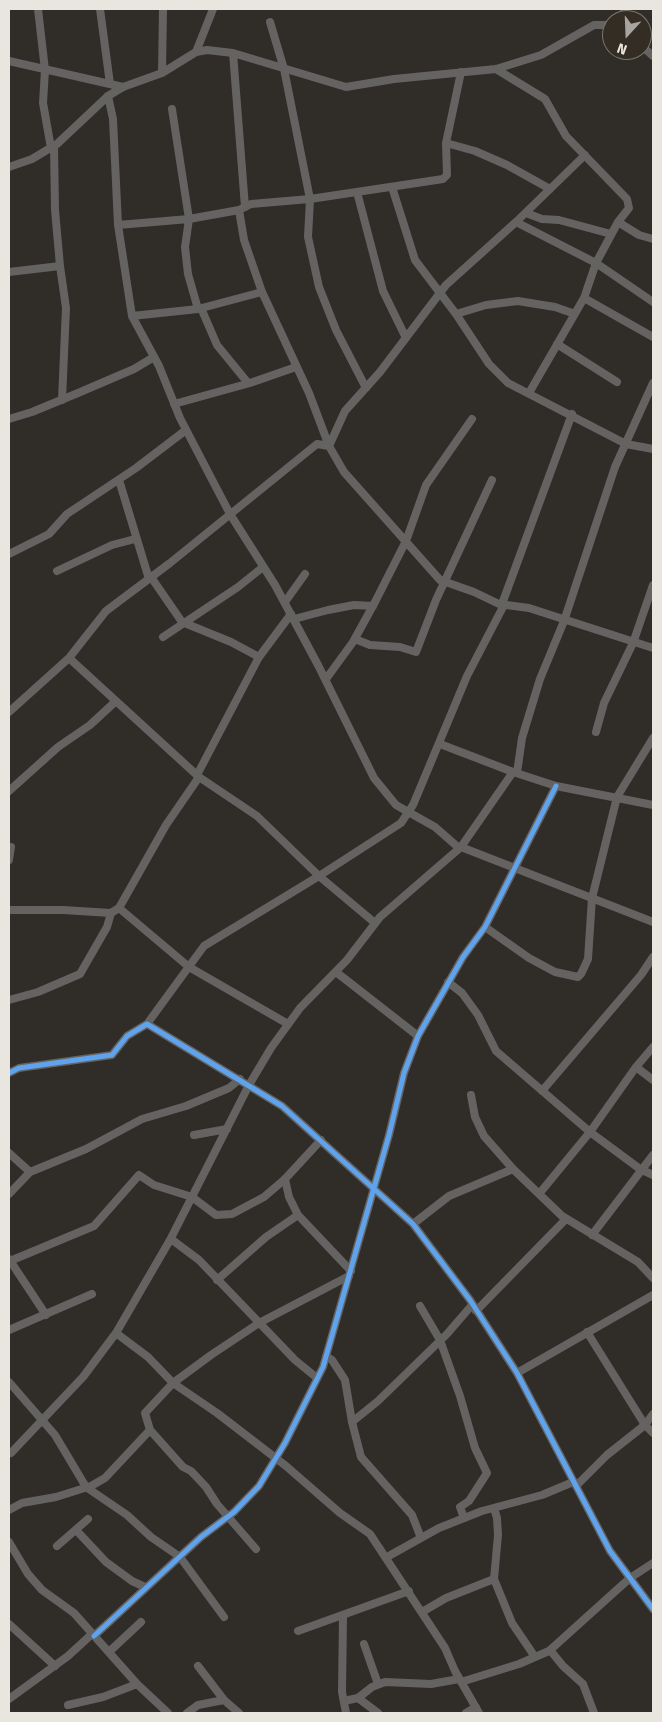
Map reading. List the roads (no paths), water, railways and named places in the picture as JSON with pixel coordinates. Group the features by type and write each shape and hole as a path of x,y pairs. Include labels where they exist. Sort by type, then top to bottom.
{"street":[{"path":"38,9 45,70 43,103 52,147 55,210 66,308 62,400"},
{"path":"100,9 110,84"},
{"path":"162,73 163,9"},
{"path":"196,52 213,9"},
{"path":"270,22 284,69 310,199 308,236 319,287 336,330 366,388"},
{"path":"9,167 32,159 52,147 79,126 108,96 162,73 196,52 206,50 233,53 346,87 496,69 541,55 594,25 602,25"},
{"path":"233,53 244,240 262,292 296,366 329,446 344,472 440,580 503,604 529,608 653,648"},
{"path":"9,62 123,88"},
{"path":"496,69 544,99 566,136 629,203 629,208 618,222 596,263 584,298 529,393"},
{"path":"118,225 189,219 242,208 251,204 310,199 443,179 447,175 446,143 461,72"},
{"path":"108,96 114,120 118,225 122,263 132,316 154,357 186,430 230,514 264,567 292,616 326,679 374,778 396,805 435,827 460,848 515,866 653,922"},
{"path":"172,109 189,219 185,247 188,274 200,308 217,345 248,383"},
{"path":"446,143 475,151 550,189"},
{"path":"329,446 345,411 366,388 446,285 516,222 585,155"},
{"path":"392,187 415,260 456,314 489,364 508,383 572,414 626,444 653,449"},
{"path":"357,192 383,291 406,338"},
{"path":"526,212 542,219 559,220 611,234"},
{"path":"516,222 596,263 653,302"},
{"path":"618,222 640,235 653,239"},
{"path":"9,272 60,266"},
{"path":"132,316 200,308 262,292"},
{"path":"584,298 653,337"},
{"path":"456,314 486,305 518,301 555,307 574,314"},
{"path":"557,344 617,382"},
{"path":"9,419 62,400 134,369 154,357"},
{"path":"174,404 248,383 296,366"},
{"path":"11,1453 82,1377 116,1333 171,1239 249,1085 288,1024 300,1008 336,972 375,923 460,848 515,773 522,738 538,688 564,620 615,467 651,396 653,382"},
{"path":"9,1073 19,1068 112,1056 127,1036 148,1024 204,946 319,876 401,823 440,744 467,676 503,604 572,414"},
{"path":"326,679 355,639 373,606 406,541 426,485 472,419"},
{"path":"9,554 49,534 67,514 119,480 186,430"},
{"path":"9,712 69,658 106,611 317,444 329,446"},
{"path":"119,480 136,539 150,578 182,622 232,642 259,657"},
{"path":"355,639 370,645 400,647 416,652 445,582 492,480"},
{"path":"57,571 112,545 136,539"},
{"path":"164,637 182,622 238,587 264,567"},
{"path":"284,602 305,574"},
{"path":"596,732 604,703 633,643 653,585"},
{"path":"9,910 63,910 111,913 119,908 166,825 198,776 259,657 292,616 354,605 373,606"},
{"path":"69,658 198,776 257,816 319,876 375,923"},
{"path":"9,791 58,747 90,725 116,701"},
{"path":"485,927 529,958 555,972 578,977 588,959 592,898 617,797 653,738"},
{"path":"440,744 515,773 556,786 653,804"},
{"path":"9,1699 55,1666 93,1635 145,1587 228,1516 259,1486 274,1457 285,1443 326,1356 389,1135 404,1073 418,1036 463,957 485,927 556,786"},
{"path":"9,860 11,847"},
{"path":"119,908 189,967 288,1024"},
{"path":"9,1000 38,992 80,974 107,927 111,913"},
{"path":"542,1091 641,975 653,957"},
{"path":"336,972 418,1036"},
{"path":"448,982 462,993 478,1015 496,1051 590,1132 640,1170 653,1175"},
{"path":"148,1024 282,1106 414,1224 474,1308 517,1373 610,1551 653,1608"},
{"path":"539,1194 590,1132 653,1047"},
{"path":"636,1068 653,1080"},
{"path":"9,1194 30,1172 86,1149 142,1119 186,1106 229,1088 240,1079"},
{"path":"471,1095 476,1118 484,1136 513,1169 566,1219 638,1262 653,1278"},
{"path":"194,1135 227,1129"},
{"path":"46,1315 10,1260 94,1226 139,1175 154,1185 192,1197 216,1215 232,1214 264,1197 285,1179 320,1140"},
{"path":"9,1152 30,1172"},
{"path":"592,1235 653,1155"},
{"path":"414,1224 449,1196 513,1169"},
{"path":"285,1179 289,1197 298,1215 350,1273"},
{"path":"217,1280 266,1237 298,1215"},
{"path":"352,1422 378,1401 566,1219"},
{"path":"171,1239 199,1260 259,1324 295,1360 317,1378"},
{"path":"256,1549 192,1471 183,1467 150,1430 145,1414 173,1383 259,1324 350,1273"},
{"path":"9,1330 92,1294"},
{"path":"517,1373 653,1295"},
{"path":"420,1306 440,1340 460,1396 475,1448 487,1473 469,1501 460,1507 464,1518"},
{"path":"587,1332 645,1426 653,1433"},
{"path":"116,1333 148,1357 173,1383 217,1413 274,1457 340,1513 370,1534 445,1648 477,1710 466,1713"},
{"path":"326,1356 332,1360 345,1380 352,1422 364,1464 390,1488 412,1515 421,1538"},
{"path":"9,1382 56,1435 86,1487 127,1515 151,1537 180,1557 224,1617"},
{"path":"387,1558 421,1538 464,1518 575,1484 607,1455 645,1426 653,1414"},
{"path":"9,1510 22,1503 56,1497 86,1487 105,1478 150,1430"},
{"path":"494,1508 497,1518 498,1535 494,1579 512,1623 535,1657"},
{"path":"57,1546 88,1519"},
{"path":"76,1530 102,1554 106,1562 145,1587"},
{"path":"9,1542 28,1574 37,1585 74,1613 138,1684 168,1713"},
{"path":"344,1702 358,1698 378,1684 385,1682 431,1684 460,1680 535,1657 550,1650 630,1578 653,1563"},
{"path":"422,1612 453,1594 494,1579"},
{"path":"298,1631 409,1591"},
{"path":"343,1616 344,1702 346,1713"},
{"path":"110,1651 141,1622"},
{"path":"9,1624 55,1666"},
{"path":"364,1644 378,1684"},
{"path":"550,1650 562,1666 583,1684 594,1713"},
{"path":"198,1666 224,1700 239,1713"},
{"path":"68,1705 103,1697 138,1684"},
{"path":"358,1698 378,1713"},
{"path":"187,1713 198,1705 224,1700"}]}
